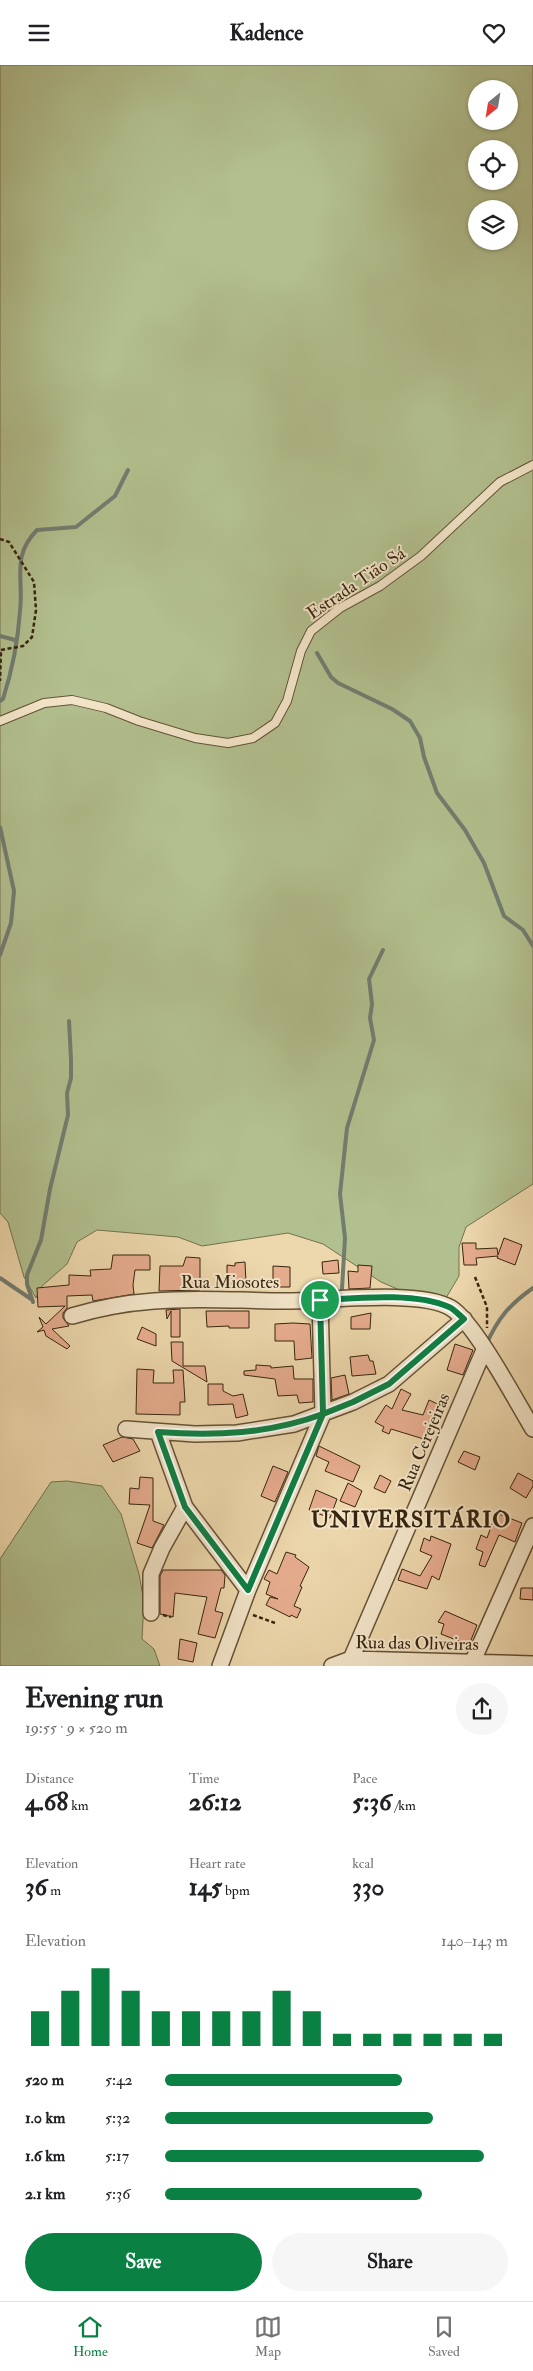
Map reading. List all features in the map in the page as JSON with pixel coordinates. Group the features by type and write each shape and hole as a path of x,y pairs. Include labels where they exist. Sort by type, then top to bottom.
{"street":[{"name":"Rua Miosotes","path":"72,1316 109,1306 156,1301 320,1300 378,1297 431,1300 450,1307 464,1319 533,1429"},
{"path":"220,1666 248,1590 323,1414 320,1300"},
{"path":"126,1429 195,1434 237,1433 294,1424 353,1402 389,1384 464,1319"},
{"name":"Rua Cerejeiras","path":"351,1659 483,1347"},
{"path":"158,1432 185,1507 248,1590"},
{"path":"151,1613 151,1574 162,1548 185,1507"},
{"path":"472,1663 533,1526"},
{"name":"Rua das Oliveiras","path":"332,1666 351,1659 533,1664"}],"lane":[{"name":"Estrada Tião Sá","path":"0,721 44,703 72,700 106,708 139,721 195,738 228,743 253,738 275,723 287,701 301,651 311,631 340,608 380,586 421,556 500,482 533,465"}],"path":[{"path":"0,539 9,542 34,582 36,610 32,637 23,646 1,650 0,681"},
{"path":"475,1277 482,1290 488,1312 483,1347"},
{"path":"241,1612 275,1623"}],"green space":[{"path":"0,65 533,65 533,1184 466,1227 459,1247 459,1276 446,1298 416,1297 381,1282 323,1244 288,1233 202,1246 178,1237 97,1230 77,1242 67,1264 41,1287 36,1298 24,1277 8,1222 0,1213"},
{"path":"67,1481 102,1486 121,1514 139,1574 144,1602 142,1639 154,1649 160,1666 0,1666 0,1559 51,1482"}],"building":[{"path":"504,1238 522,1245 515,1265 497,1258 498,1256 476,1258 477,1265 464,1265 462,1243 476,1243 476,1249 497,1248 498,1255"},
{"path":"113,1255 149,1255 150,1270 135,1270 134,1294 93,1301 92,1295 67,1296 67,1308 63,1313 63,1318 69,1326 52,1329 70,1346 67,1349 46,1336 44,1330 37,1332 43,1327 39,1317 46,1324 65,1306 38,1307 37,1288 69,1285 69,1275 91,1276 90,1270 111,1269"},
{"path":"186,1257 200,1258 200,1290 159,1291 160,1266 183,1266"},
{"path":"338,1260 339,1273 323,1274 322,1262"},
{"path":"245,1262 246,1283 227,1284 227,1265 235,1266 235,1263"},
{"path":"358,1265 372,1266 370,1288 349,1289 348,1271 358,1272"},
{"path":"273,1266 290,1267 290,1287 273,1287"},
{"path":"180,1309 180,1337 171,1337 171,1311 167,1319 166,1310"},
{"path":"206,1311 249,1311 249,1328 229,1328 229,1326 207,1327"},
{"path":"371,1313 370,1329 351,1329 351,1317"},
{"path":"275,1324 310,1324 312,1358 295,1360 294,1341 275,1341"},
{"path":"142,1327 156,1334 156,1346 137,1339"},
{"path":"171,1342 183,1342 183,1366 205,1366 207,1382 172,1361"},
{"path":"455,1344 473,1350 463,1375 447,1370"},
{"path":"368,1355 370,1361 373,1361 376,1374 352,1376 350,1357"},
{"path":"256,1365 271,1366 271,1368 293,1366 294,1379 313,1379 313,1402 299,1403 297,1395 278,1396 275,1379 244,1375 244,1371 256,1370"},
{"path":"137,1369 154,1370 153,1383 174,1383 173,1370 183,1370 185,1402 180,1402 180,1415 136,1414"},
{"path":"345,1375 349,1394 332,1400 331,1378"},
{"path":"208,1384 223,1384 223,1391 233,1396 243,1394 248,1415 236,1418 233,1404 208,1405"},
{"path":"401,1389 411,1394 402,1410 423,1415 429,1400 444,1407 436,1426 432,1424 427,1440 391,1429 389,1434 382,1431 384,1427 375,1422 386,1405 392,1409"},
{"path":"122,1437 133,1439 140,1451 113,1462 103,1445"},
{"path":"319,1446 360,1466 353,1482 325,1471 329,1462 316,1456"},
{"path":"464,1451 480,1457 475,1470 458,1462"},
{"path":"273,1466 288,1472 275,1502 261,1496"},
{"path":"518,1473 533,1481 533,1486 526,1498 510,1488"},
{"path":"380,1475 391,1481 385,1493 374,1488"},
{"path":"140,1477 153,1478 153,1521 164,1525 152,1548 137,1543 150,1505 129,1504 130,1488 139,1489"},
{"path":"348,1483 362,1491 355,1507 340,1501"},
{"path":"316,1490 337,1499 330,1518 309,1510"},
{"path":"496,1513 522,1523 515,1542 499,1535 485,1567 479,1565 483,1552 476,1549 481,1535 487,1538"},
{"path":"431,1536 451,1544 439,1580 432,1576 427,1589 398,1580 402,1569 420,1576 432,1556 420,1551 424,1538 430,1541"},
{"path":"286,1552 296,1555 295,1557 309,1567 300,1586 302,1587 294,1606 301,1609 297,1618 291,1615 290,1617 266,1605 270,1597 278,1599 266,1594 270,1582 264,1579 269,1570 277,1574"},
{"path":"163,1570 221,1570 225,1575 224,1588 221,1588 215,1611 223,1613 215,1638 198,1634 207,1597 175,1593 173,1617 160,1614 160,1576"},
{"path":"521,1588 533,1588 533,1600 520,1599"},
{"path":"445,1611 477,1625 469,1645 441,1634 444,1624 438,1622"},
{"path":"180,1639 197,1643 193,1662 178,1659"}],"waterway":[{"path":"0,701 3,699 9,678 18,633 21,599 20,568 24,549 37,530 76,527 115,496 128,470"},
{"path":"0,636 15,640"},
{"path":"317,653 331,677 338,683 392,709 410,721 420,738 424,757 437,793 465,830 484,863 504,916 523,930 533,946"},
{"path":"0,827 14,891 11,923 0,955"},
{"path":"342,1289 345,1238 340,1194 347,1128 374,1040 370,1018 372,1004 369,979 383,950"},
{"path":"33,1302 27,1284 27,1275 41,1240 50,1189 68,1115 67,1093 71,1078 69,1021"},
{"path":"0,1278 31,1299"},
{"path":"486,1345 505,1313 517,1300 533,1288"}],"district":[{"name":"UNIVERSITÁRIO","path":"411,1519"}],"route":[{"path":"320,1300 323,1414 294,1424 237,1433 195,1434 158,1432 185,1507 248,1590 323,1414 389,1384 464,1319 450,1307 431,1300 378,1297 320,1300"}]}
